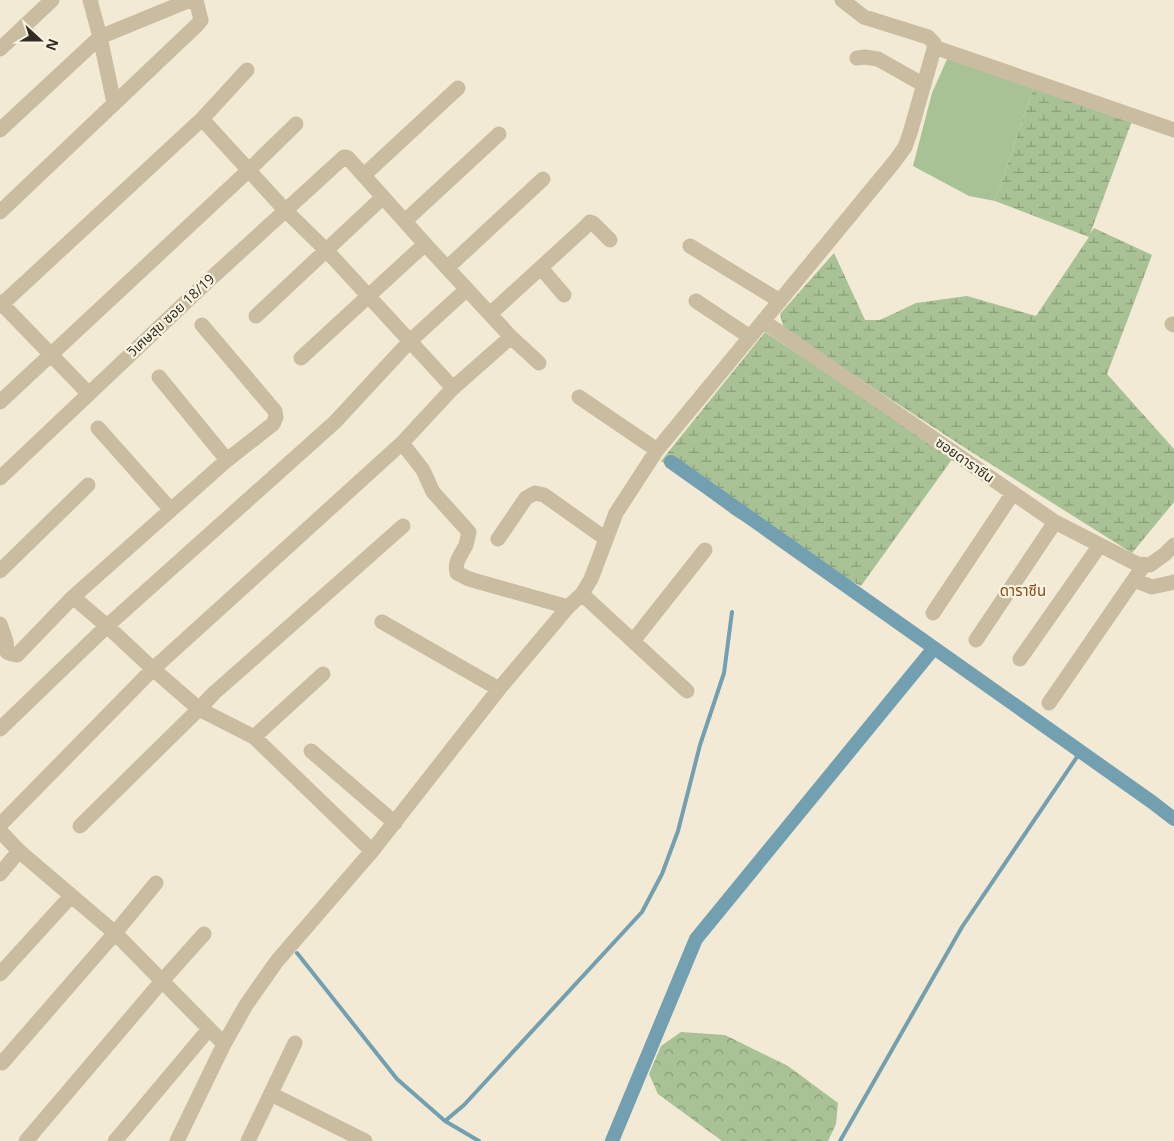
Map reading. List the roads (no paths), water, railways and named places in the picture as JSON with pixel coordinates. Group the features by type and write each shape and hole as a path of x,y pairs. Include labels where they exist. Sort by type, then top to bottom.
{"street":[{"path":"0,49 52,0"},
{"path":"90,0 114,103"},
{"path":"0,130 100,38 190,0"},
{"path":"0,212 197,25 201,20 196,0"},
{"path":"177,1141 224,1044 246,1005 277,961 372,851 499,690 568,607 582,594 591,579 616,513 657,450 905,147 924,85 934,43 928,37 864,17 842,0"},
{"path":"934,47 1174,130"},
{"path":"857,58 878,58 924,85"},
{"path":"89,394 1,304 202,119 247,70"},
{"path":"458,88 364,175 424,244 510,337 539,363"},
{"path":"202,119 453,388"},
{"path":"0,402 296,124"},
{"path":"405,220 499,134"},
{"name":"วิเศษสุข ซอย 18/19","path":"0,478 206,282 344,157 364,175"},
{"path":"448,268 543,178"},
{"path":"256,316 383,197"},
{"path":"490,314 590,222 593,222 610,240"},
{"path":"301,358 424,244"},
{"path":"690,246 780,301"},
{"path":"541,268 564,295"},
{"path":"0,729 107,626 335,422 410,341 467,289"},
{"path":"696,301 750,337"},
{"name":"ซอยดาราซีน","path":"763,321 1055,522 1137,564 1144,565"},
{"path":"0,624 3,644 7,652 17,654 73,597 228,460 273,424 276,417 275,410 202,325"},
{"path":"0,825 153,669 402,443 453,388 510,337"},
{"path":"159,377 228,460"},
{"path":"579,397 657,450"},
{"path":"98,428 171,510"},
{"path":"402,443 423,470 433,492 469,532 467,543 458,560 457,573 469,579 568,607"},
{"path":"0,571 88,484"},
{"path":"498,539 526,498 535,493 544,495 606,539"},
{"path":"932,614 1013,493"},
{"path":"976,640 1055,522"},
{"path":"80,826 214,693 404,526"},
{"path":"1020,659 1100,545"},
{"path":"1049,703 1144,565 1150,565 1174,545"},
{"path":"633,641 705,550"},
{"path":"1134,580 1152,587 1174,582"},
{"path":"582,594 687,691"},
{"path":"73,597 199,709 254,737 372,851"},
{"path":"382,622 499,690"},
{"path":"254,737 323,674"},
{"path":"311,751 395,823"},
{"path":"0,831 71,896 115,932 224,1044"},
{"path":"0,874 20,851"},
{"path":"2,1063 156,883"},
{"path":"0,974 71,896"},
{"path":"26,1141 204,934"},
{"path":"115,1141 209,1029"},
{"path":"248,1141 295,1043"},
{"path":"271,1094 365,1141"}],"waterway":[{"path":"671,462 1174,819"},
{"path":"445,1121 464,1105 642,912 662,874 678,831 700,745 724,673 732,612"},
{"path":"612,1141 696,939 934,648"},
{"path":"840,1141 962,927 1081,751"},
{"path":"297,953 397,1079 445,1121 479,1141"}],"district":[{"name":"ดาราซีน","path":"1023,591"}]}
